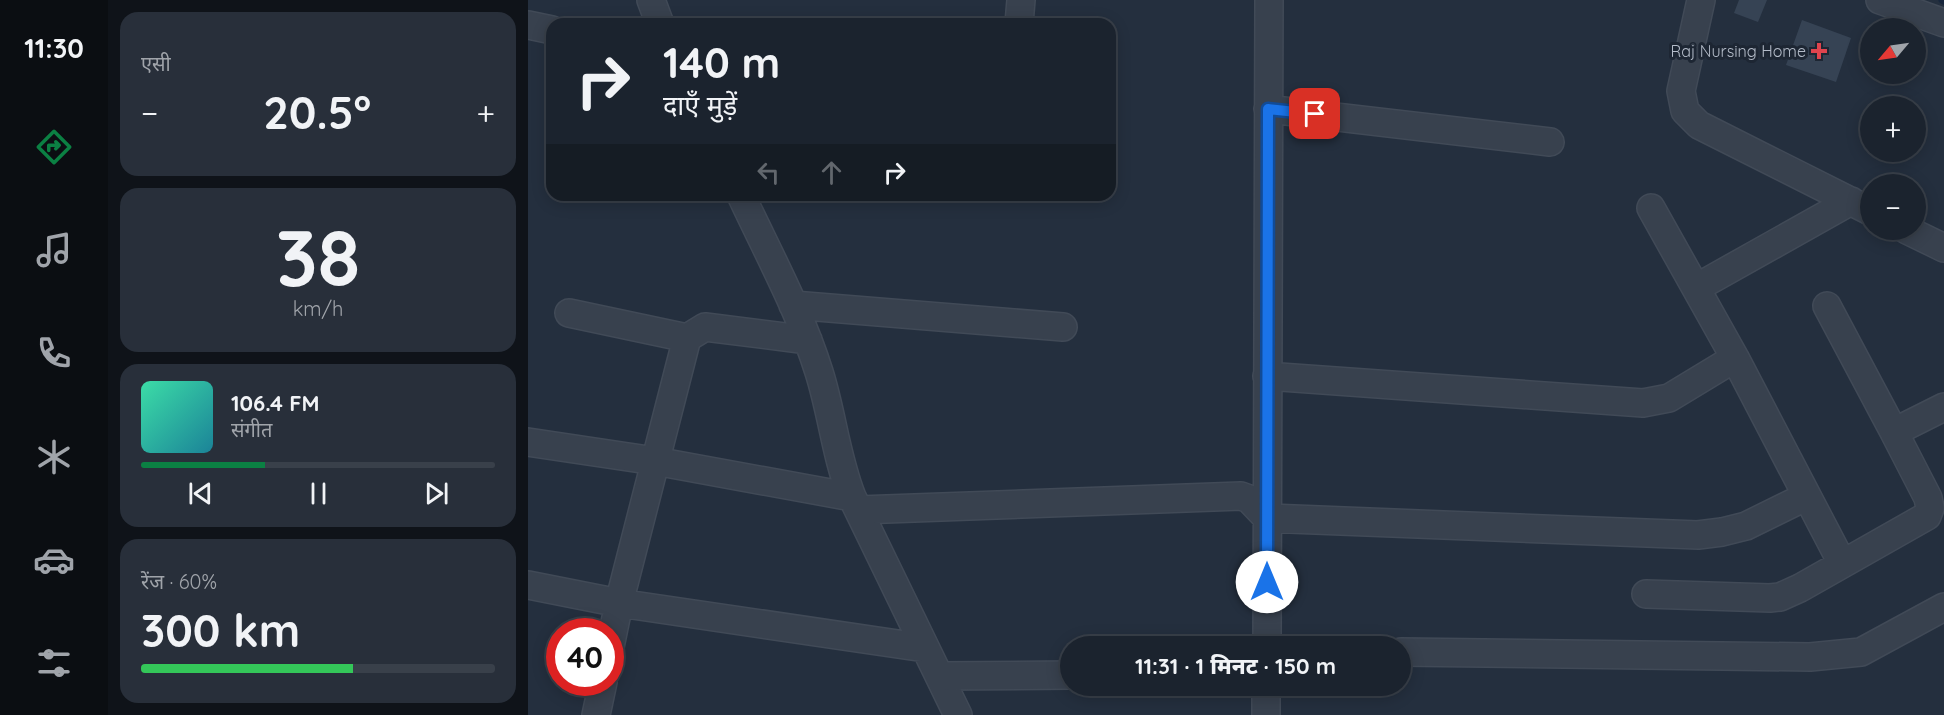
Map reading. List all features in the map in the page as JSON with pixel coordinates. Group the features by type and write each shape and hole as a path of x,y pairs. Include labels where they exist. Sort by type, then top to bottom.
{"street":[{"path":"651,0 658,18"},
{"path":"1020,18 1022,0"},
{"path":"1267,636 1269,0"},
{"path":"1701,0 1681,91 1685,111 1699,125 1860,206"},
{"path":"1880,0 1944,23"},
{"path":"528,25 546,29"},
{"path":"1268,109 1550,142"},
{"path":"744,201 808,340 819,372 844,477 958,715"},
{"path":"1696,288 1860,206"},
{"path":"1651,208 1735,358 1842,563"},
{"path":"1926,239 1944,248"},
{"path":"793,305 1063,327"},
{"path":"1646,594 1780,597 1927,516 1930,508 1928,498 1827,306"},
{"path":"569,313 687,338 705,327 808,340"},
{"path":"617,618 687,338"},
{"path":"1267,376 1643,403 1669,398 1735,358"},
{"path":"1894,432 1944,407"},
{"path":"528,442 655,461 855,503 1242,496 1249,499 1267,518 1698,535 1746,526 1807,496"},
{"path":"528,585 620,603 925,648"},
{"path":"1411,652 1810,657 1847,655 1862,652 1944,607"},
{"path":"939,676 1060,675"},
{"path":"596,715 600,696"},
{"path":"1266,696 1266,715"}],"building":[{"path":"1739,0 1767,0 1758,22 1734,13"},
{"path":"1802,20 1851,38 1836,82 1786,65"}],"place":[{"name":"Raj Nursing Home","path":"1819,51"}],"route":[{"path":"1267,582 1268,109 1315,114"}]}
